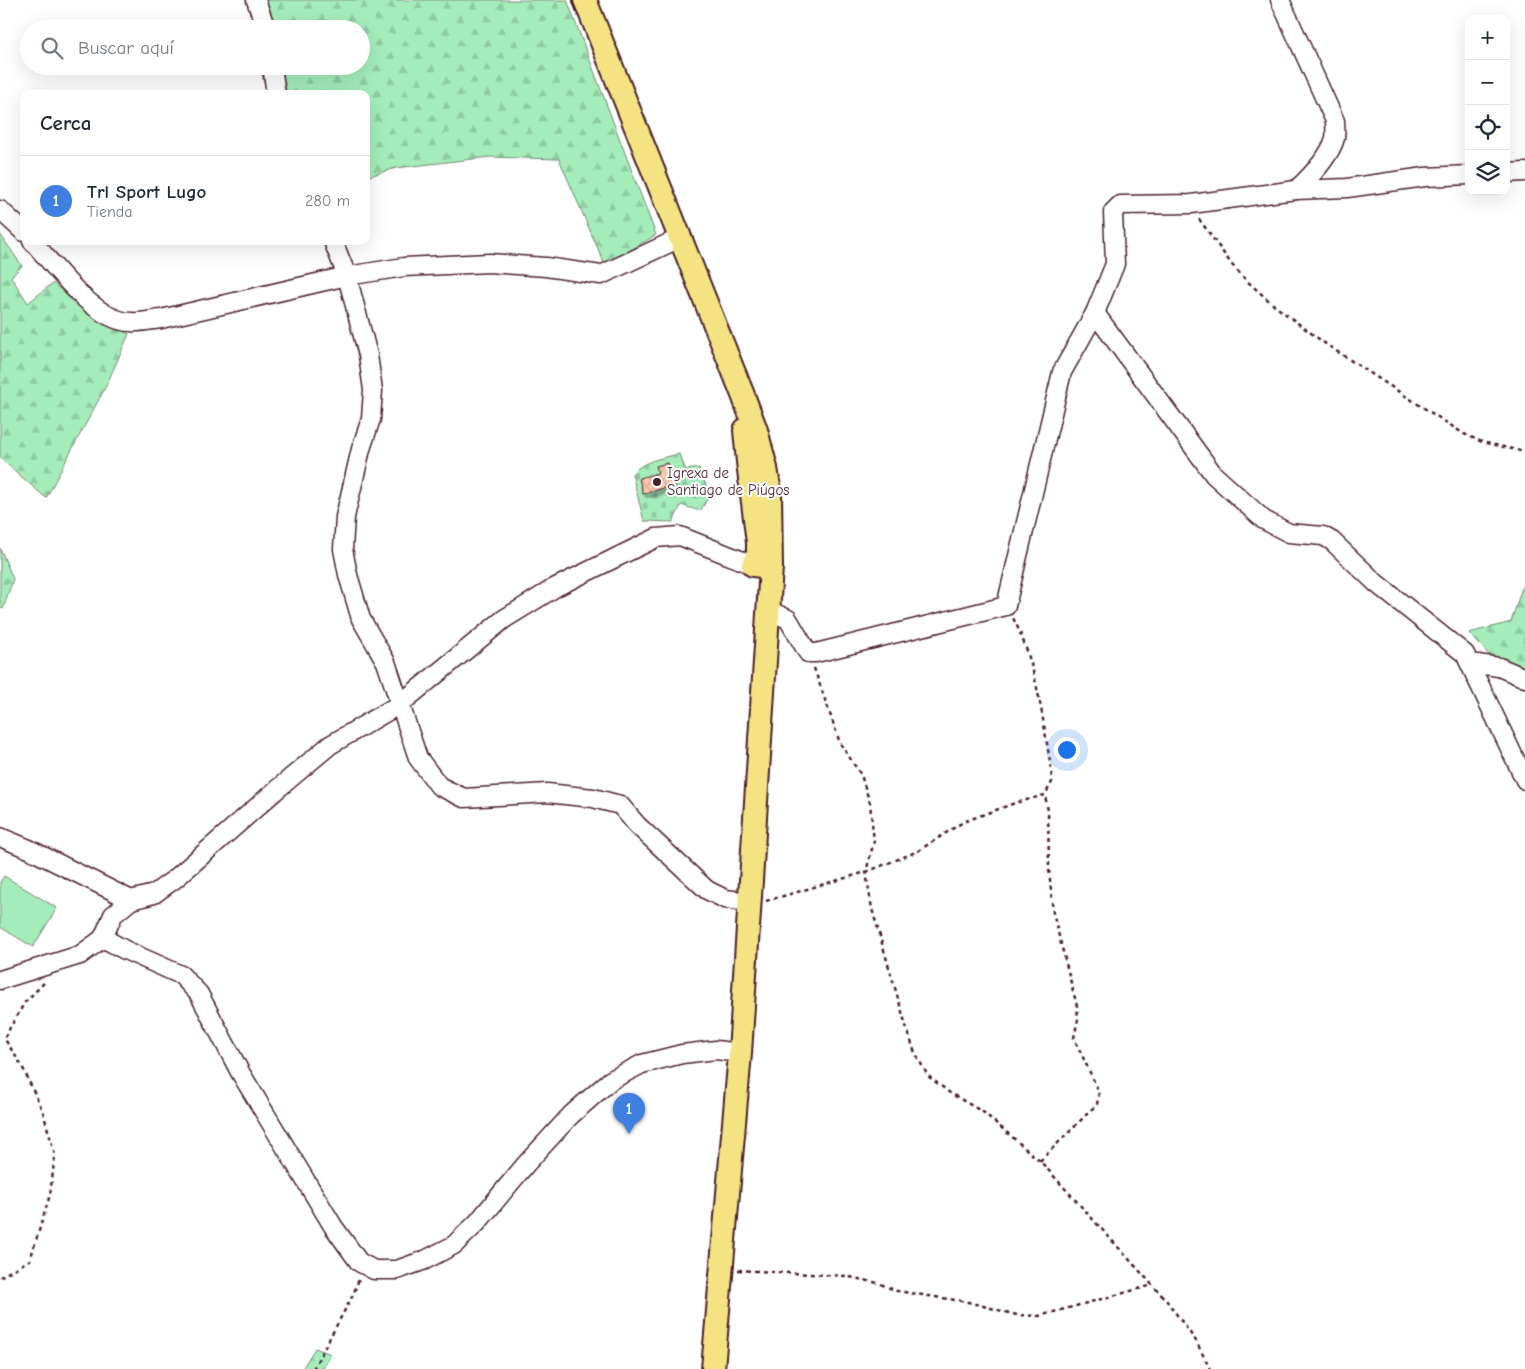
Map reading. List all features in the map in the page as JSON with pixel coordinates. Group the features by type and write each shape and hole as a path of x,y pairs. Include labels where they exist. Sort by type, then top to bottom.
{"main road":[{"path":"585,0 756,430 766,468 770,501 762,566 768,610 750,902 740,1053 713,1369"}],"street":[{"path":"256,0 263,20"},
{"path":"1280,0 1335,121 1335,138 1324,159 1309,178 1296,190"},
{"path":"273,75 275,90"},
{"path":"1510,173 1525,172"},
{"path":"768,610 788,619 808,653 838,648 1006,606 1062,372 1094,313 1116,264 1113,212 1120,205 1193,204 1296,190 1347,188 1425,177 1465,174"},
{"path":"0,210 20,228"},
{"path":"36,245 87,302 107,316 130,323 161,319 347,276 404,267 489,263 546,267 600,275 680,238"},
{"path":"335,245 347,276 368,355 373,390 371,419 361,449 345,517 344,549 348,575 361,620 386,662 418,758 439,786 464,798 547,794 592,798 620,805 637,825 707,890 725,899 750,902"},
{"path":"1094,313 1214,474 1264,520 1289,533 1323,536 1332,541 1376,583 1465,654 1525,780"},
{"path":"0,980 80,955 104,938 113,914 132,900 154,894 176,878 330,745 400,704 504,619 556,587 656,538 680,536 762,566"},
{"path":"1470,663 1499,667 1525,678"},
{"path":"0,838 29,849 132,900"},
{"path":"104,938 125,950 181,975 198,994 240,1072 333,1226 359,1262 374,1270 397,1270 425,1260 454,1245 477,1223 526,1164 571,1115 611,1080 642,1064 682,1054 716,1050 740,1053"}],"path":[{"path":"1193,204 1196,213 1217,246 1248,282 1275,306 1320,339 1464,434 1482,442 1525,452"},
{"path":"1006,606 1023,638 1035,679 1052,782 1045,795 1048,811 1053,913 1077,1006 1078,1019 1074,1038 1099,1092 1097,1104 1088,1115 1040,1162"},
{"path":"808,653 840,743 861,775 870,804 874,841 866,872 872,909 915,1053 928,1076 950,1093 983,1112 1040,1162 1166,1300 1196,1341 1210,1369"},
{"path":"750,902 765,901 866,872 918,851 963,822 1014,803 1045,795"},
{"path":"0,1277 30,1260 50,1195 55,1155 44,1112 22,1066 4,1038 25,1002 56,971 61,961"},
{"path":"313,1369 352,1295 365,1265"},
{"path":"722,1269 845,1276 878,1282 897,1291 968,1302 1017,1315 1039,1316 1152,1285"}],"green space":[{"path":"248,0 567,0 656,235 605,265 559,159 490,157 396,168 370,176 370,90 268,90 262,75 370,75 370,20 252,20"},
{"path":"0,234 22,266 11,277 28,303 53,283 74,302 100,320 129,334 106,386 46,498 0,458"},
{"path":"679,454 686,470 699,468 710,495 700,511 681,505 673,522 644,521 632,474 647,463"},
{"path":"0,548 13,579 3,609 0,607"},
{"path":"1525,578 1525,680 1504,671 1469,633 1511,622"},
{"path":"4,876 57,908 33,947 0,927 0,882"},
{"path":"315,1348 331,1354 322,1369 302,1369"}],"building":[{"name":"Igrexa de Santiago de Piúgos","path":"668,463 675,485 643,494 639,478 658,473 656,466"}],"place":[{"name":"Igrexa de Santiago de Piúgos","path":"657,482"},
{"name":"Trl Sport Lugo","path":"629,1134"}]}
